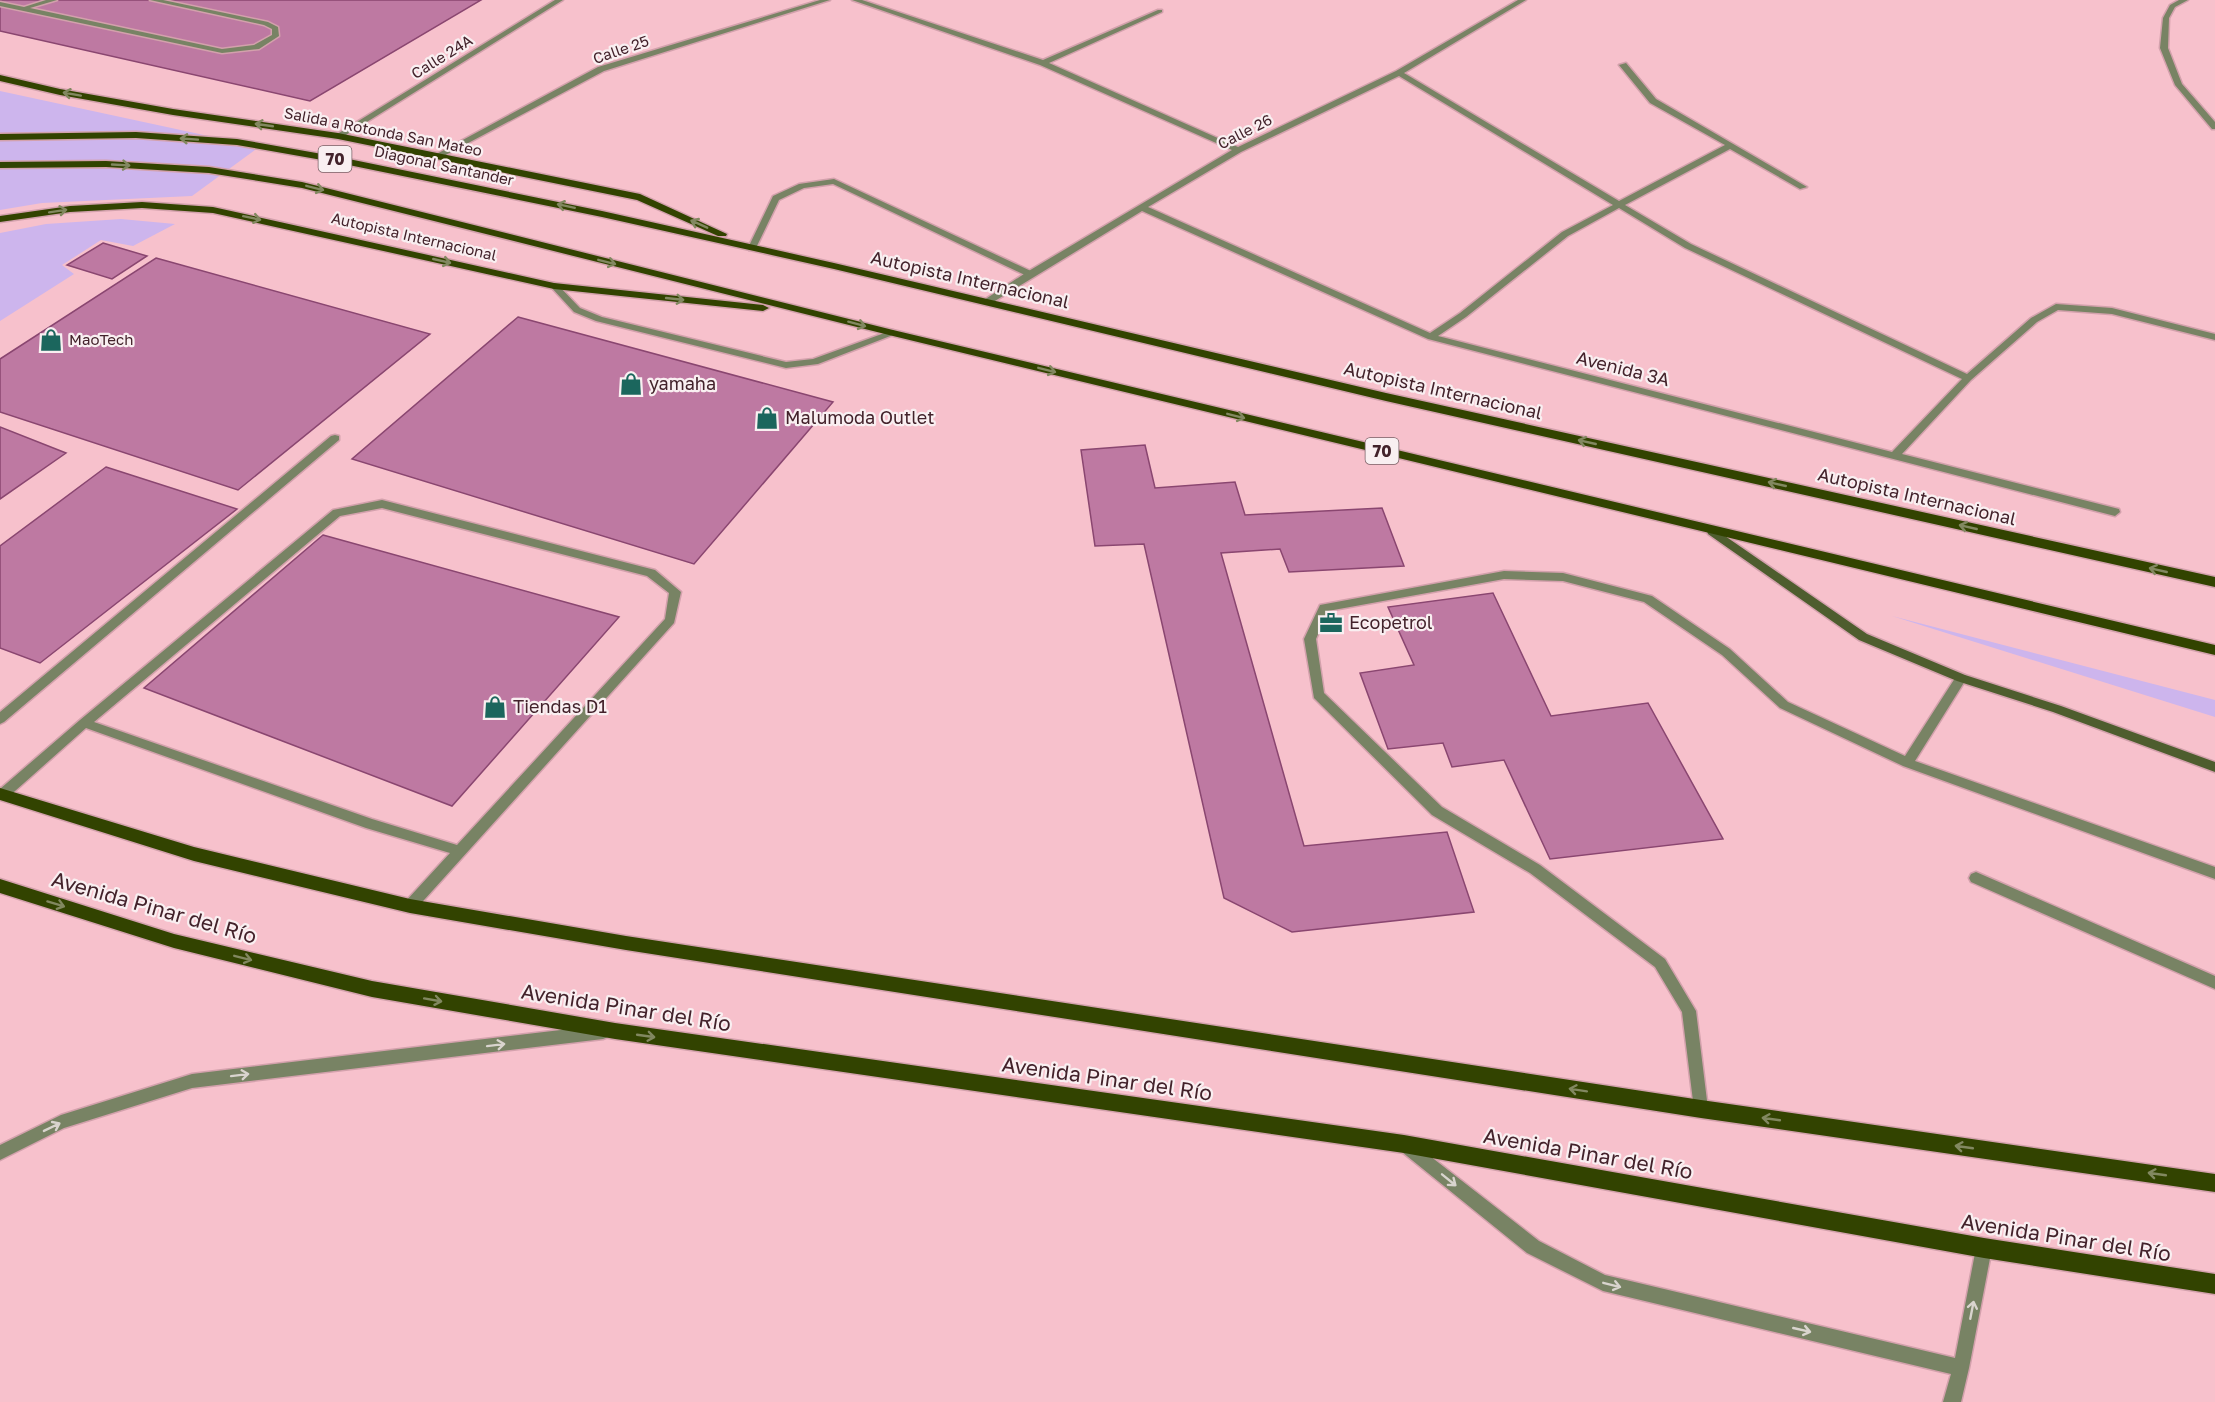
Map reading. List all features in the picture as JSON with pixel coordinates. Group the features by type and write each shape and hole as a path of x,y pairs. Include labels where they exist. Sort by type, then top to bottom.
{"main road":[{"name":"Salida a Rotonda San Mateo","path":"0,78 116,102 338,136 640,197 752,248"},
{"name":"Diagonal Santander","path":"0,137 136,135 237,142 339,160 664,228"},
{"name":"Autopista Internacional","path":"0,165 106,164 209,170 302,185 893,333 2215,650"},
{"name":"Autopista Internacional","path":"0,219 69,209 142,205 213,210 554,286 821,315"},
{"name":"Autopista Internacional","path":"664,228 1386,397 2215,582"},
{"path":"1,795 194,854 410,906 626,943 1701,1109 2215,1183"},
{"name":"Avenida Pinar del Río","path":"0,886 174,941 372,989 615,1031 1404,1144 1984,1248 2215,1284"}],"street":[{"path":"23,8 54,0"},
{"path":"0,4 222,51 256,47 275,36 276,28 266,24 153,0"},
{"name":"Calle 24A","path":"338,136 560,0"},
{"name":"Calle 25","path":"436,156 601,69 826,0"},
{"path":"855,0 1043,63 1238,150"},
{"path":"2185,0 2172,6 2166,18 2164,48 2179,85 2215,127"},
{"name":"Calle 26","path":"987,302 1238,150 1399,73 1518,1"},
{"path":"1043,63 1160,11"},
{"path":"1623,65 1653,101 1803,187"},
{"path":"1399,73 1688,246 1968,378"},
{"path":"1431,338 1565,234 1731,145"},
{"path":"752,248 776,198 802,186 834,181 1030,274"},
{"name":"Avenida 3A","path":"1141,207 1431,338 1896,454 2115,512"},
{"path":"554,286 577,310 599,320 786,365 815,362 893,333"},
{"path":"1896,454 1968,378 2034,320 2056,308 2112,311 2215,337"},
{"path":"0,719 335,438"},
{"path":"1,795 337,513 381,504 651,573 675,592 670,620 410,906"},
{"path":"1712,531 1863,637 1961,678 2215,767"},
{"path":"1701,1109 1689,1011 1660,963 1535,869 1437,811 1318,695 1310,639 1324,608 1504,575 1563,577 1648,599 1726,652 1784,705 1907,763 2215,873"},
{"path":"1907,763 1961,678"},
{"path":"84,723 371,824 460,851"},
{"path":"1976,878 2215,983"},
{"path":"0,1153 62,1122 192,1081 615,1031"},
{"path":"1404,1144 1533,1247 1603,1283 1961,1368"},
{"path":"1952,1402 1961,1368 1984,1248"}],"shaded area":[{"path":"0,91 259,147 192,196 42,203 0,210"},
{"path":"121,219 175,224 133,246 101,240 62,265 74,274 0,321 0,233 46,224"},
{"path":"1892,616 2215,700 2215,717"}],"building":[{"path":"0,0 481,0 310,101 0,31"},
{"path":"103,243 147,256 112,279 67,265"},
{"path":"156,258 430,334 238,490 0,412 0,359"},
{"path":"518,317 833,402 694,564 352,459"},
{"path":"0,427 66,453 0,499"},
{"path":"1145,445 1155,488 1235,482 1245,515 1382,508 1404,566 1289,572 1280,549 1221,553 1304,846 1447,832 1474,912 1292,932 1224,898 1144,544 1095,546 1081,450"},
{"path":"106,467 237,509 40,663 0,648 0,546"},
{"path":"323,535 619,617 452,806 144,688"},
{"path":"1493,593 1551,716 1648,703 1723,839 1550,859 1504,760 1452,767 1443,743 1388,749 1360,673 1414,665 1388,607"}],"place":[{"name":"MaoTech","path":"51,340"},
{"name":"yamaha","path":"631,384"},
{"name":"Malumoda Outlet","path":"767,418"},
{"name":"Ecopetrol","path":"1331,623"},
{"name":"Tiendas D1","path":"495,707"}]}
